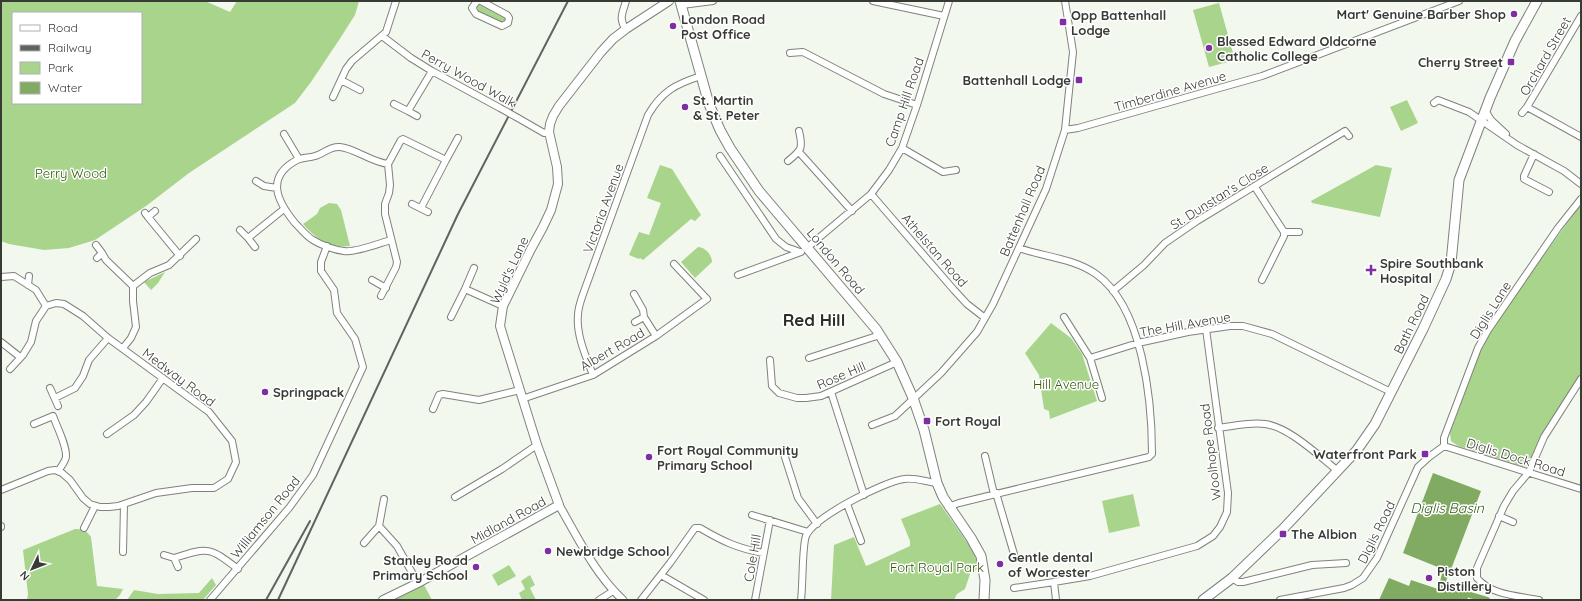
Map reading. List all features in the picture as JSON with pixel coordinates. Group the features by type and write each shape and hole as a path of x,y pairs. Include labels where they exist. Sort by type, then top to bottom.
{"main road":[{"path":"549,132 550,124 559,106 601,52 626,29 669,1"},
{"name":"Bath Road","path":"1203,600 1232,578 1283,529 1357,450 1375,424 1425,327 1446,279 1451,263 1459,180 1485,110 1515,40 1537,1"},
{"name":"London Road","path":"681,3 713,116 730,148 759,191 805,248 880,335 897,362 913,398 924,430 937,483 948,507 971,538 981,556 985,580 984,600"},
{"name":"Wyld's Lane","path":"549,132 558,167 558,184 543,227 531,248 503,306 500,326 537,445 559,505"},
{"name":"Midland Road","path":"383,600 418,583 559,505"}],"street":[{"path":"332,97 346,69 352,61 386,32 396,1"},
{"path":"477,1 472,8 476,14 505,26 509,18 507,15 482,1"},
{"path":"494,8 497,1"},
{"path":"626,1 621,23 626,29"},
{"path":"681,3 713,1"},
{"path":"873,1 944,16"},
{"name":"Camp Hill Road","path":"738,275 805,248 871,194 889,170 902,148 949,1"},
{"name":"Battenhall Road","path":"872,425 895,416 913,398 926,388 977,332 993,304 1046,189 1065,130 1073,52 1065,1"},
{"name":"Timberdine Avenue","path":"1065,130 1078,128 1262,76 1459,1"},
{"name":"Orchard Street","path":"1522,113 1581,16"},
{"name":"Perry Wood Walk","path":"382,36 411,58 432,71 544,132 549,132"},
{"path":"790,53 803,52 884,94 917,105"},
{"path":"408,111 432,71"},
{"name":"Victoria Avenue","path":"593,375 580,338 578,315 582,297 648,115 654,105 668,90 678,84 702,76"},
{"path":"341,80 360,90"},
{"path":"1434,103 1438,100 1468,111 1517,145 1564,171 1581,184"},
{"path":"394,104 417,116"},
{"path":"1527,107 1581,137"},
{"path":"1485,110 1491,120 1517,145"},
{"name":"St. Dunstan's Close","path":"1113,291 1144,265 1165,243 1197,221 1347,133 1343,124"},
{"path":"788,161 800,152 802,142 799,131"},
{"path":"284,134 299,159"},
{"path":"421,208 458,138"},
{"path":"381,296 396,267 397,262 384,207 390,186 388,164 401,140 403,139 446,160"},
{"path":"388,164 378,163 346,148 340,147 328,149 315,156 299,159 284,171 277,188 280,202 284,209 306,235 314,241 346,252 391,240"},
{"path":"902,148 943,172 956,170"},
{"path":"800,152 852,211"},
{"path":"1534,154 1524,179 1549,192"},
{"path":"720,156 776,239 786,247 805,248"},
{"path":"256,181 264,186 277,188"},
{"path":"1255,187 1284,232 1284,236 1262,280"},
{"name":"Athelstan Road","path":"871,194 954,290 967,304 985,318"},
{"name":"Diglis Lane","path":"1444,446 1444,438 1478,348 1488,330 1550,240 1581,199"},
{"path":"412,204 428,212"},
{"path":"248,238 284,209"},
{"path":"155,210 146,215 180,256"},
{"path":"240,230 255,247"},
{"path":"1284,232 1299,232"},
{"path":"133,286 150,273 169,265 196,239"},
{"path":"96,245 99,255 133,286 136,327 131,338 123,348"},
{"name":"Williamson Road","path":"210,600 289,508 313,474 363,368 355,339 337,313 334,290 321,272 321,262 327,246"},
{"path":"948,507 995,494 1149,457 1152,454 1150,414 1138,343 1125,307 1113,291 1096,274 1074,263 1019,248"},
{"name":"Albert Road","path":"522,399 593,375 656,336 707,299 674,264"},
{"path":"451,317 474,268"},
{"path":"1,276 14,276 28,285 40,294 46,306 36,321 31,342 10,369"},
{"path":"28,285 29,276"},
{"path":"372,280 386,288"},
{"path":"465,288 503,306"},
{"path":"634,294 643,310 644,317 656,336"},
{"name":"Medway Road","path":"46,306 56,303 64,304 83,316 108,338 209,412 232,441 236,462 228,479 214,488 192,488 156,492 124,504 109,507 95,506"},
{"path":"635,322 644,317"},
{"path":"1064,317 1090,358 1102,398"},
{"name":"The Hill Avenue","path":"1090,358 1138,343 1206,329 1243,326 1259,329 1272,334 1391,392"},
{"name":"Woolhope Road","path":"1014,588 1090,576 1197,546 1213,536 1220,527 1227,512 1227,499 1206,329"},
{"path":"809,358 880,335"},
{"path":"55,398 75,388 83,376 89,360 108,338"},
{"path":"1,342 20,357"},
{"name":"Rose Hill","path":"770,360 772,386 779,393 797,398 812,398 831,392 897,362"},
{"path":"107,434 134,415 146,402 163,378"},
{"path":"1539,600 1497,591 1484,586 1477,578 1477,568 1499,516 1513,492 1529,472 1544,437 1581,379"},
{"path":"50,388 58,406"},
{"path":"433,409 439,395 443,394 479,400 520,390"},
{"path":"831,392 864,495"},
{"path":"34,424 53,416 66,454 63,464 58,471"},
{"path":"1218,428 1251,423 1266,424 1279,428 1289,433 1338,471"},
{"path":"455,496 502,469 537,445"},
{"name":"Diglis Dock Road","path":"1444,446 1581,489"},
{"name":"Diglis Road","path":"1280,600 1344,588 1363,578 1377,558 1418,467 1444,446"},
{"path":"784,454 798,498 817,524"},
{"path":"985,456 995,494 1014,550"},
{"path":"1,490 48,471 58,471 70,480 86,501 95,506 84,528"},
{"path":"801,600 804,543 808,532 817,524 847,504 864,495 905,479 937,483"},
{"path":"364,543 379,526 384,499"},
{"path":"123,552 124,504"},
{"path":"847,504 861,541"},
{"name":"Wyld's Lane","path":"559,505 584,548 613,591 622,600"},
{"path":"752,515 808,532"},
{"path":"1499,516 1513,522"},
{"name":"Cole Hill","path":"756,600 763,553 770,520"},
{"path":"379,526 397,546 418,583"},
{"path":"641,600 661,575 693,529 697,527 735,546 763,553"},
{"path":"164,555 174,558 196,551 210,551 217,553 238,569"},
{"path":"174,558 178,567"},
{"path":"1232,578 1238,582 1243,582 1312,565 1346,563"},
{"path":"661,575 704,600"},
{"path":"1054,582 1056,600"},
{"path":"599,600 613,591"}],"green space":[{"name":"Perry Wood","path":"1,1 205,1 230,12 237,1 359,1 355,15 311,82 295,103 189,173 146,206 95,240 69,248 44,250 9,244 1,241"},
{"path":"479,3 506,17 508,19 505,24 477,12 475,7"},
{"path":"1219,3 1235,60 1209,67 1193,10"},
{"path":"1407,100 1418,123 1401,131 1390,107"},
{"path":"660,165 672,169 701,215 695,221 691,219 643,260 629,255 639,232 649,235 661,203 647,198"},
{"path":"1376,165 1392,168 1380,217 1312,203 1311,201"},
{"path":"329,203 337,204 341,210 350,246 337,246 330,244 312,234 303,224 317,214 320,208"},
{"path":"1581,204 1581,374 1544,430 1529,464 1524,467 1458,446 1451,441 1450,433 1481,350 1492,330 1525,281"},
{"path":"698,247 703,248 708,252 712,262 695,278 681,262"},
{"path":"165,272 158,283 151,290 144,282"},
{"name":"Hill Avenue","path":"1051,323 1071,338 1082,354 1097,401 1050,419 1049,411 1044,409 1039,375 1025,353"},
{"path":"1133,494 1140,526 1109,533 1102,501"},
{"name":"Fort Royal Park","path":"940,504 974,552 979,570 971,571 965,589 957,594 954,600 831,600 834,545 854,537 866,566 910,546 910,541 901,519"},
{"path":"75,529 80,529 88,533 91,537 97,586 123,589 120,595 115,600 27,600 28,594 23,550"},
{"path":"509,565 516,576 498,586 492,575"},
{"path":"530,575 535,585 530,588 536,600 522,600 519,593 525,589 521,581"},
{"path":"212,578 216,585 203,600 127,600 134,590 158,594 199,593"},
{"path":"423,583 432,600 390,600"}],"water":[{"name":"Diglis Basin","path":"1433,473 1481,491 1450,572 1403,553"},
{"path":"1389,578 1409,586 1411,580 1438,589 1440,580 1471,591 1467,600 1379,600"}],"waterway":[{"path":"1443,582 1446,570"},
{"path":"1470,595 1487,600"}],"railway":[{"path":"278,600 458,214 568,1"},
{"path":"266,600 310,521"}],"place":[{"name":"Mart' Genuine Barber Shop","path":"1514,14"},
{"name":"Opp Battenhall Lodge","path":"1063,22"},
{"name":"London Road Post Office","path":"673,26"},
{"name":"Blessed Edward Oldcorne Catholic College","path":"1209,48"},
{"name":"Cherry Street","path":"1511,62"},
{"name":"Battenhall Lodge","path":"1079,80"},
{"name":"St. Martin & St. Peter","path":"685,107"},
{"name":"Spire Southbank Hospital","path":"1371,270"},
{"name":"Springpack","path":"265,392"},
{"name":"Fort Royal","path":"927,421"},
{"name":"Waterfront Park","path":"1425,454"},
{"name":"Fort Royal Community Primary School","path":"649,457"},
{"name":"The Albion","path":"1283,534"},
{"name":"Newbridge School","path":"548,551"},
{"name":"Gentle dental of Worcester","path":"1000,564"},
{"name":"Stanley Road Primary School","path":"476,567"},
{"name":"Piston Distillery","path":"1429,578"}],"district":[{"name":"Red Hill","path":"814,319"}]}
